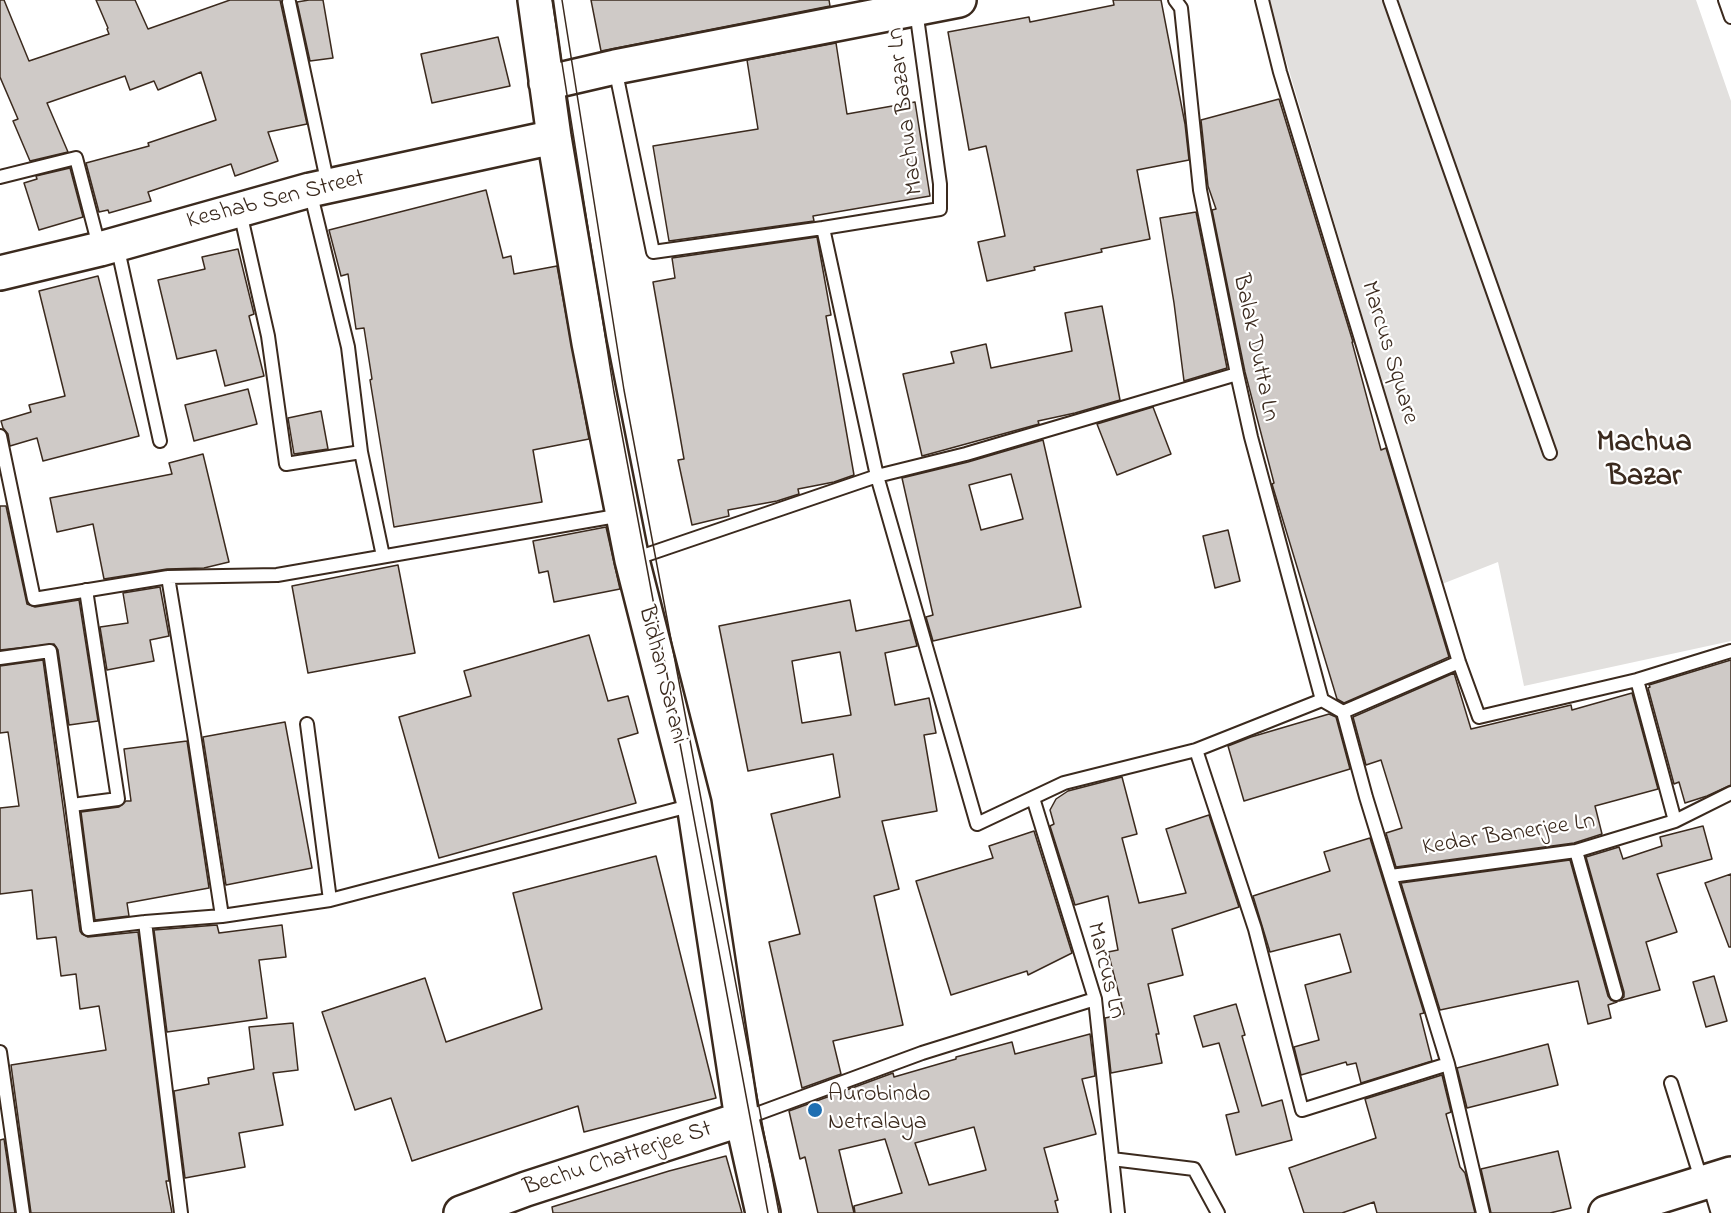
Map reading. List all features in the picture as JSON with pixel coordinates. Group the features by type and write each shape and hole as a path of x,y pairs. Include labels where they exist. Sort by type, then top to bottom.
{"main road":[{"name":"Bidhan Sarani","path":"535,0 558,80 554,137 589,343 632,560 694,804 742,1119 763,1213"},
{"path":"558,80 915,4 959,0"},
{"name":"Keshab Sen Street","path":"0,273 319,188 554,137"},
{"name":"Bechu Chatterjee St","path":"461,1213 526,1189 742,1119"},
{"path":"1606,1213 1716,1179"}],"street":[{"path":"1716,1179 1725,1213"}],"lane":[{"name":"Balak Dutta Ln","path":"1175,0 1181,8 1200,190 1237,374 1251,437 1322,700"},
{"name":"Marcus Square","path":"1262,0 1280,72 1459,662 1479,717 1637,680"},
{"path":"1390,0 1550,453"},
{"path":"1725,0 1731,17"},
{"path":"289,2 348,347 361,452 383,556"},
{"name":"Machua Bazar Ln","path":"823,228 940,208 940,184 915,4"},
{"path":"615,67 653,252 823,228 877,476 977,824 1064,783 1196,750 1322,700 1343,712 1366,797 1448,1064 1483,1213"},
{"path":"0,177 76,158 108,246 160,441"},
{"path":"239,210 268,336 286,464 361,452"},
{"path":"632,560 877,476 966,454 1237,374"},
{"path":"0,436 34,598 168,577 277,575 623,515"},
{"path":"168,577 195,734 222,916"},
{"path":"72,805 118,799 86,590"},
{"path":"0,658 50,651 88,929 222,916 330,900 694,804"},
{"path":"1675,821 1637,680 1731,651"},
{"path":"1343,712 1459,662"},
{"path":"307,724 330,900"},
{"path":"1196,750 1255,928 1302,1110 1448,1064"},
{"name":"Kedar Banerjee Ln","path":"1391,876 1576,851 1675,821 1731,793"},
{"name":"Marcus Ln","path":"1033,798 1095,999 1118,1213"},
{"path":"1576,851 1616,994"},
{"path":"145,922 181,1213"},
{"path":"742,1119 922,1053 1095,999"},
{"path":"0,1052 23,1213"},
{"path":"1671,1083 1716,1179"},
{"path":"1112,1159 1194,1169 1218,1213"}],"shaded area":[{"path":"1268,0 1696,0 1731,101 1731,641 1524,686 1498,562 1442,584"}],"building":[{"path":"0,0 4,0 29,61 109,34 96,0 135,0 148,29 230,0 280,0 307,124 268,132 278,161 235,176 231,164 148,192 151,201 109,213 108,210 99,212 86,163 149,146 148,143 216,120 201,72 158,90 154,81 130,90 125,76 47,103 68,152 30,161 13,121 18,119 0,77"},
{"path":"323,0 333,58 310,61 297,2"},
{"path":"591,0 829,0 830,6 601,51"},
{"path":"1113,0 1161,0 1185,124 1189,160 1137,170 1150,239 1101,249 1102,252 1034,267 1035,270 987,281 978,242 1005,236 986,146 969,150 948,32 1029,17 1030,22 1114,5"},
{"path":"498,37 510,86 432,103 421,54"},
{"path":"836,43 847,114 915,102 930,196 813,216 814,221 669,241 653,146 758,129 747,60"},
{"path":"1279,99 1353,342 1381,450 1386,448 1449,657 1344,703 1337,699 1272,484 1274,483 1245,372 1212,210 1216,209 1208,186 1201,120"},
{"path":"70,168 83,217 39,230 24,183 37,179 36,176"},
{"path":"486,190 503,258 511,256 514,274 557,266 589,439 533,450 542,502 394,527 370,380 372,379 364,328 356,329 348,274 341,276 329,230"},
{"path":"1196,212 1227,368 1184,381 1160,218"},
{"path":"817,237 831,315 826,316 854,475 834,482 798,489 799,494 777,501 728,510 729,516 692,525 678,460 684,459 653,282 675,278 672,258"},
{"path":"238,249 254,314 249,316 264,376 225,386 216,350 177,359 158,280 205,269 202,257"},
{"path":"98,276 139,436 43,461 37,438 10,446 8,434 1,421 31,412 29,405 65,396 39,291"},
{"path":"1102,306 1120,400 1038,421 1039,424 922,456 903,374 954,363 951,352 986,344 991,368 1072,351 1065,313"},
{"path":"248,389 257,424 194,441 185,405"},
{"path":"1153,407 1171,454 1117,475 1097,424"},
{"path":"321,411 328,449 294,454 288,418"},
{"path":"1043,440 1081,607 933,641 926,617 933,615 902,478","holes":["1011,474 1023,519 981,530 969,485"]},
{"path":"203,454 229,562 204,568 167,569 104,579 93,524 57,532 50,498 172,474 169,463"},
{"path":"0,506 6,506 27,604 35,607 79,600 98,721 69,725 58,650 54,644 0,650"},
{"path":"606,527 620,589 554,602 548,571 539,573 533,541"},
{"path":"1228,530 1240,581 1215,588 1203,536"},
{"path":"398,565 415,653 308,673 292,586"},
{"path":"160,587 169,636 150,640 154,661 107,670 100,627 128,623 123,593"},
{"path":"850,600 856,631 910,620 917,646 885,653 895,705 929,698 936,733 924,735 937,811 882,821 899,889 874,896 903,1025 833,1041 841,1074 802,1088 769,942 800,934 771,814 840,797 833,754 748,771 719,626","holes":["840,652 851,715 802,723 792,661"]},
{"path":"589,635 608,701 628,696 638,733 618,739 636,803 439,858 399,717 471,696 464,671"},
{"path":"43,660 80,931 88,937 138,932 169,1181 166,1181 172,1213 31,1213 11,1065 106,1050 99,1006 80,1009 76,974 61,976 56,937 37,939 32,890 0,894 0,808 19,806 8,732 0,733 0,666"},
{"path":"1731,660 1731,785 1685,803 1679,782 1674,784 1648,688 1649,685"},
{"path":"1454,673 1471,729 1571,705 1572,710 1632,693 1658,789 1595,806 1602,834 1574,843 1396,867 1386,833 1402,828 1381,760 1366,765 1353,717"},
{"path":"1329,714 1336,717 1350,769 1244,801 1228,746"},
{"path":"285,722 312,868 226,885 203,737"},
{"path":"187,741 209,888 127,903 129,916 95,920 81,812 119,807 126,801 131,801 124,749"},
{"path":"1122,777 1137,834 1122,838 1139,903 1186,893 1166,829 1209,815 1239,907 1172,929 1183,975 1148,984 1159,1034 1156,1034 1162,1063 1111,1073 1105,1018 1124,1014 1108,952 1118,950 1108,896 1075,905 1050,826 1054,824 1050,810 1056,799 1068,791"},
{"path":"1703,826 1712,859 1657,874 1677,932 1646,942 1660,990 1619,1001 1624,997 1624,992 1586,857 1619,847 1623,859 1662,846 1660,837"},
{"path":"1034,831 1072,953 1028,975 1027,971 951,995 916,881 993,858 989,846"},
{"path":"1370,838 1424,1013 1420,1014 1432,1061 1361,1083 1356,1063 1347,1065 1346,1062 1301,1075 1294,1047 1319,1040 1305,985 1351,972 1340,934 1270,952 1253,896 1330,871 1324,852"},
{"path":"656,856 716,1098 584,1132 578,1106 412,1161 391,1098 355,1110 322,1012 425,978 446,1042 542,1009 513,893"},
{"path":"1570,860 1608,996 1617,1002 1608,1005 1611,1018 1588,1024 1578,981 1440,1010 1401,883"},
{"path":"1731,874 1731,947 1729,947 1705,883"},
{"path":"217,925 219,933 282,925 286,957 259,960 267,1018 167,1032 154,930"},
{"path":"1714,976 1727,1021 1706,1027 1693,982"},
{"path":"1236,1004 1245,1035 1242,1036 1262,1106 1282,1100 1292,1140 1236,1155 1226,1115 1239,1112 1219,1043 1203,1047 1194,1016"},
{"path":"293,1023 298,1070 273,1073 283,1125 239,1133 245,1167 185,1178 174,1091 209,1084 208,1078 254,1069 249,1027"},
{"path":"1090,1034 1095,1076 1082,1079 1096,1134 1044,1148 1058,1200 1055,1201 1058,1213 855,1213 854,1206 902,1193 885,1139 839,1150 854,1213 818,1213 805,1157 800,1159 789,1111 893,1073 894,1077 1012,1042 1015,1054","holes":["974,1127 986,1170 929,1185 915,1143"]},
{"path":"1548,1044 1558,1085 1467,1108 1457,1068"},
{"path":"1442,1075 1451,1112 1446,1114 1475,1213 1377,1213 1374,1202 1342,1213 1304,1213 1289,1168 1376,1138 1365,1099"},
{"path":"4,1139 15,1213 0,1213 0,1140"},
{"path":"1558,1151 1571,1208 1550,1213 1491,1213 1481,1169"},
{"path":"726,1156 742,1213 553,1213 552,1207"}],"tram line":[{"path":"552,0 614,392 768,1213"},
{"path":"562,0 624,390 779,1213"}],"place":[{"name":"Aurobindo Netralaya","path":"815,1110"}],"district":[{"name":"Machua Bazar","path":"1644,462"}]}
